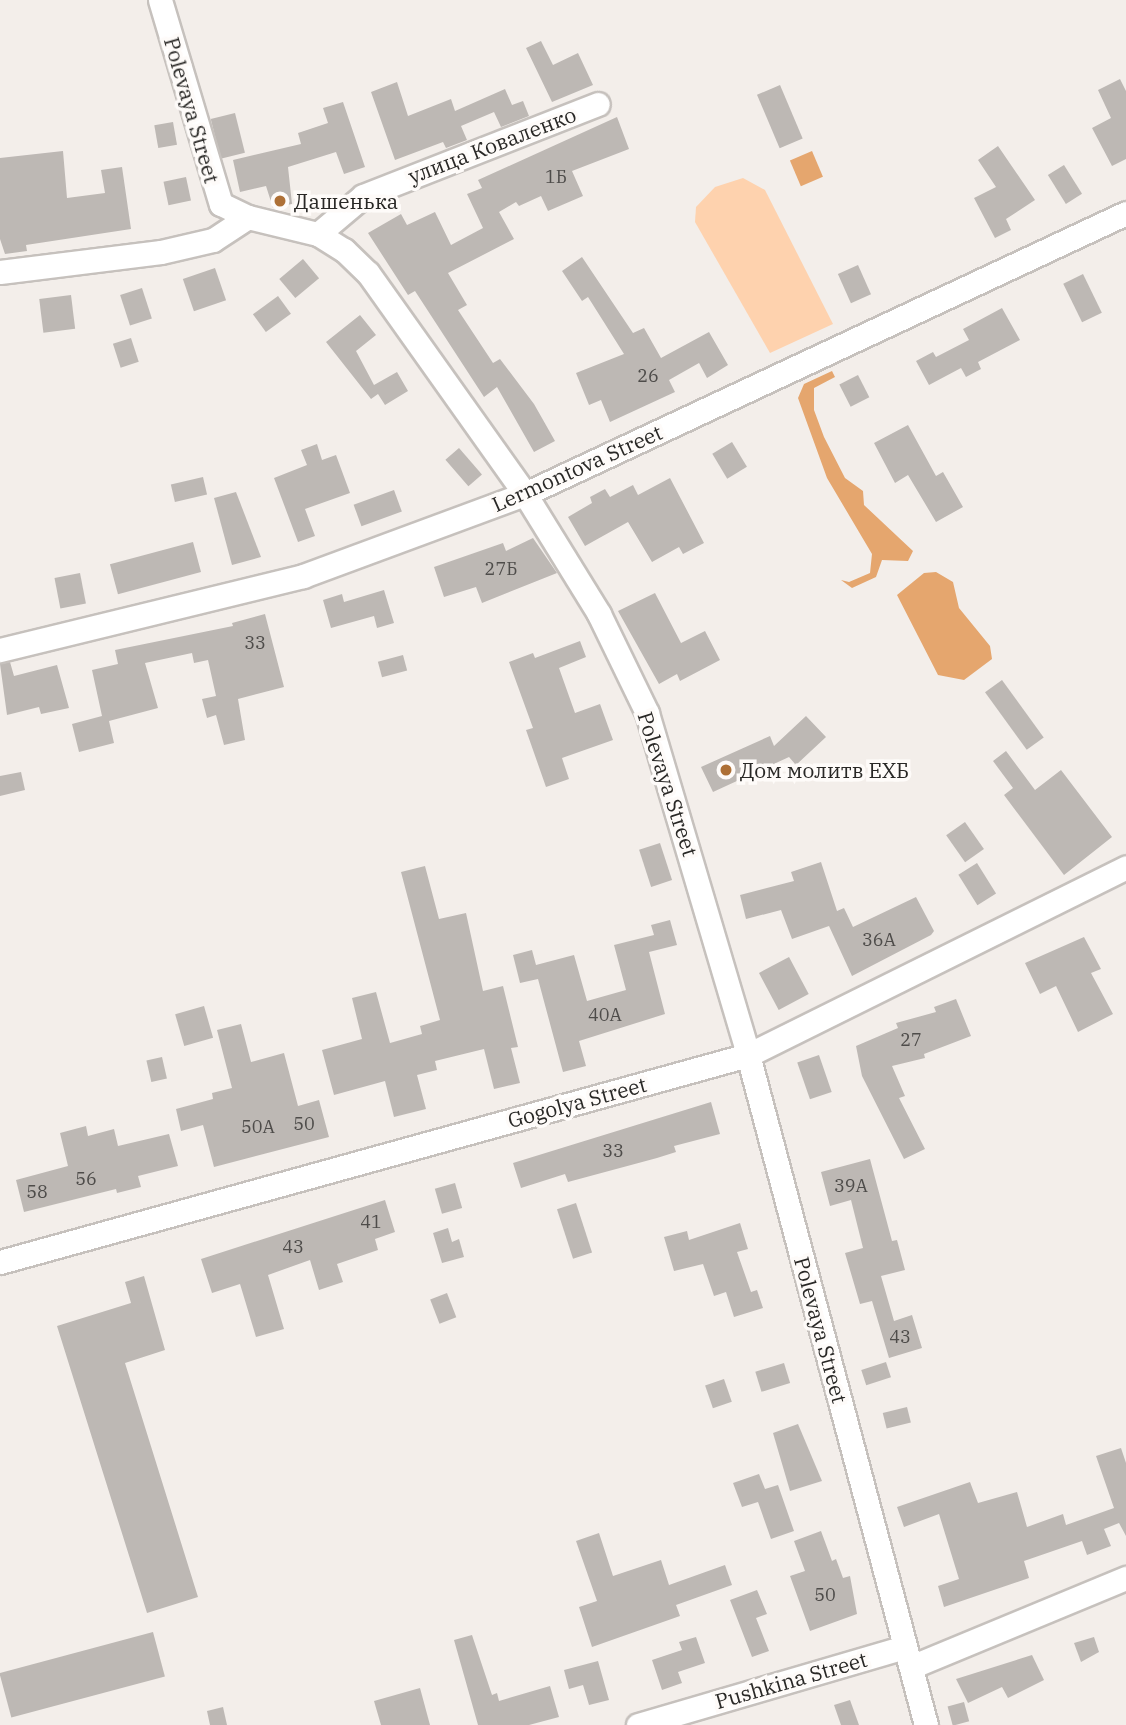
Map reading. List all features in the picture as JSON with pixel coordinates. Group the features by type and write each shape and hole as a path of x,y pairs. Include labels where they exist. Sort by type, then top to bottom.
{"street":[{"name":"Polevaya Street","path":"160,0 214,189 221,204 248,218 318,234 344,250 368,273 525,494 599,614 647,713 748,1055 926,1725"},
{"name":"улица Коваленко","path":"318,234 363,196 598,103"},
{"name":"Lermontova Street","path":"0,650 303,576 525,494 1126,213"},
{"path":"0,272 161,252 213,240 248,218"},
{"name":"Gogolya Street","path":"0,1262 748,1055 1126,867"},
{"name":"Pushkina Street","path":"638,1725 907,1657 1126,1578"}],"shaded area":[{"path":"812,151 823,177 801,186 790,160"},
{"path":"743,178 765,190 833,324 770,353 695,222 696,207 715,187"},
{"path":"832,371 835,377 814,388 814,410 824,437 845,478 863,491 864,505 913,551 908,561 882,560 876,577 852,588 841,580 849,582 870,573 872,554 827,478 798,398 804,384"},
{"path":"936,572 953,582 959,608 990,646 992,659 964,680 938,675 897,595 924,573"}],"building":[{"path":"541,41 553,65 578,53 593,85 552,102 526,48"},
{"path":"1120,79 1126,91 1126,159 1112,166 1092,128 1111,118 1098,90"},
{"path":"397,82 408,116 451,99 455,111 505,89 512,105 523,101 529,116 501,127 494,112 461,126 467,140 446,148 443,142 395,160 371,92"},
{"path":"780,85 803,138 780,148 757,95"},
{"path":"343,102 365,167 344,174 336,152 288,167 292,204 273,208 266,186 240,192 233,160 301,144 298,133 328,123 323,108"},
{"path":"235,113 245,153 221,159 211,119"},
{"path":"617,117 629,149 572,171 583,196 548,211 541,196 519,206 516,202 499,212 514,239 448,273 467,305 458,310 493,363 500,359 534,404 555,441 534,452 497,387 484,397 415,291 408,295 368,233 401,214 407,225 435,212 451,245 483,228 467,194 482,188 478,180"},
{"path":"173,122 177,145 158,148 154,125"},
{"path":"998,146 1035,200 1006,219 1011,230 995,238 974,198 996,187 978,160"},
{"path":"63,151 67,198 105,193 101,170 122,167 131,229 26,245 27,251 5,254 0,239 0,158"},
{"path":"1064,165 1082,194 1066,204 1048,175"},
{"path":"186,177 191,200 168,205 164,182"},
{"path":"582,257 633,333 644,328 661,358 709,332 728,365 707,378 699,363 669,380 675,392 610,422 601,400 589,405 576,373 624,354 588,297 582,301 562,271"},
{"path":"303,259 319,278 295,298 279,279"},
{"path":"858,265 871,294 851,303 838,274"},
{"path":"215,268 226,300 194,311 183,279"},
{"path":"1083,274 1102,313 1082,322 1063,284"},
{"path":"142,288 152,318 130,326 120,295"},
{"path":"71,295 75,329 43,333 39,299"},
{"path":"278,296 291,314 266,332 253,314"},
{"path":"1002,308 1020,340 978,362 981,369 966,377 961,368 929,385 916,361 933,352 936,357 969,340 963,329"},
{"path":"360,315 376,335 356,351 374,385 397,372 408,391 385,405 378,394 371,399 326,342"},
{"path":"131,338 139,362 121,368 113,344"},
{"path":"858,375 869,397 851,407 839,385"},
{"path":"908,425 936,476 943,472 963,507 936,522 908,475 895,483 874,443"},
{"path":"732,442 747,467 727,479 712,454"},
{"path":"317,444 322,460 336,455 350,493 305,509 315,536 298,542 274,478 307,465 301,450"},
{"path":"459,448 482,474 468,486 445,460"},
{"path":"203,477 207,495 175,502 171,484"},
{"path":"670,478 704,543 683,554 679,547 652,562 628,522 585,546 568,517 592,503 590,497 605,489 610,497 633,485 638,495"},
{"path":"394,490 402,512 361,526 354,505"},
{"path":"236,492 261,557 232,565 214,498"},
{"path":"533,538 557,573 482,603 476,587 444,597 434,567 503,543 506,551"},
{"path":"193,542 201,572 118,594 110,564"},
{"path":"80,573 86,603 60,608 54,578"},
{"path":"384,590 394,623 377,628 374,616 331,628 323,600 342,594 344,602"},
{"path":"655,593 681,643 705,631 720,660 680,681 677,674 659,684 618,611"},
{"path":"265,614 284,687 238,699 245,740 224,745 216,715 207,718 202,699 216,696 208,660 194,663 192,653 145,663 158,708 109,721 114,743 79,752 72,724 102,716 92,670 118,664 115,650 233,626 232,623"},
{"path":"580,641 586,657 559,668 575,713 600,704 613,740 562,758 569,779 546,787 526,730 533,728 509,662 533,653 535,658"},
{"path":"403,655 407,670 382,677 378,662"},
{"path":"10,662 14,676 57,665 69,708 41,714 39,707 7,715 0,664"},
{"path":"1002,680 1044,737 1027,750 985,692"},
{"path":"806,716 826,737 796,765 789,757 713,792 701,767 770,736 774,746"},
{"path":"1006,751 1035,790 1061,770 1112,837 1064,875 1004,795 1013,788 993,761"},
{"path":"21,772 25,790 0,796 0,776"},
{"path":"965,822 984,849 965,862 946,835"},
{"path":"660,843 672,880 651,887 639,850"},
{"path":"821,862 837,911 844,908 853,927 916,897 934,931 852,976 829,926 792,939 781,910 746,919 740,895 794,881 791,872"},
{"path":"977,863 996,894 977,905 958,875"},
{"path":"425,866 439,919 466,913 483,991 503,986 518,1047 511,1048 520,1083 494,1089 484,1049 435,1061 437,1070 417,1075 426,1109 394,1117 385,1081 334,1095 322,1050 362,1039 352,998 376,992 390,1043 422,1034 420,1026 440,1020 401,872"},
{"path":"670,920 677,945 649,952 665,1014 579,1041 586,1066 563,1072 538,979 520,983 513,955 532,950 536,965 574,955 587,1001 626,990 614,945 654,935 651,925"},
{"path":"1084,937 1101,969 1091,973 1113,1014 1078,1032 1056,986 1040,994 1025,963"},
{"path":"789,957 809,994 779,1010 759,973"},
{"path":"956,999 971,1036 924,1054 925,1058 892,1066 905,1096 899,1098 925,1149 904,1159 862,1076 856,1046 898,1028 896,1023 936,1012 934,1007"},
{"path":"204,1006 213,1038 184,1046 175,1014"},
{"path":"241,1024 251,1062 284,1053 298,1106 319,1100 329,1137 214,1167 203,1125 181,1131 176,1109 213,1099 212,1093 232,1088 217,1030"},
{"path":"819,1055 832,1092 810,1099 797,1062"},
{"path":"162,1057 167,1078 151,1082 146,1061"},
{"path":"711,1102 720,1134 674,1146 676,1152 657,1158 568,1182 565,1174 521,1188 513,1163"},
{"path":"86,1126 88,1136 114,1129 118,1146 169,1134 178,1166 138,1176 141,1187 117,1193 116,1189 24,1212 16,1180 68,1166 60,1133"},
{"path":"870,1159 892,1241 897,1240 905,1270 881,1276 894,1321 912,1315 922,1348 889,1358 872,1301 860,1304 845,1253 863,1248 851,1200 830,1206 821,1172"},
{"path":"455,1183 462,1208 442,1214 435,1189"},
{"path":"385,1200 395,1232 375,1239 378,1250 337,1264 343,1282 319,1290 310,1260 268,1275 284,1329 256,1337 240,1284 212,1293 201,1259"},
{"path":"576,1203 592,1252 573,1259 557,1209"},
{"path":"740,1223 748,1249 737,1252 751,1292 757,1290 763,1308 734,1317 726,1292 714,1296 703,1264 674,1271 664,1237 687,1231 689,1240"},
{"path":"448,1228 452,1242 459,1239 464,1257 442,1263 433,1233"},
{"path":"144,1276 165,1350 125,1363 198,1597 147,1613 57,1326 131,1303 125,1282"},
{"path":"447,1293 456,1317 440,1324 430,1299"},
{"path":"886,1362 891,1377 866,1385 861,1370"},
{"path":"784,1363 790,1383 761,1392 755,1372"},
{"path":"724,1379 732,1402 713,1408 705,1386"},
{"path":"907,1407 911,1423 887,1429 883,1413"},
{"path":"798,1424 822,1481 790,1491 773,1433"},
{"path":"1121,1448 1126,1463 1126,1536 1119,1523 1104,1529 1111,1546 1087,1555 1082,1541 1024,1561 1029,1578 944,1607 938,1586 959,1579 939,1514 904,1527 897,1507 970,1482 978,1503 1017,1492 1027,1527 1063,1514 1066,1525 1114,1508 1096,1456"},
{"path":"759,1474 765,1489 778,1485 794,1531 771,1539 758,1502 742,1507 733,1483"},
{"path":"821,1531 832,1561 836,1559 843,1578 850,1576 857,1614 810,1631 790,1576 805,1571 794,1541"},
{"path":"599,1533 613,1576 661,1560 669,1585 725,1565 732,1585 676,1605 680,1616 592,1647 579,1607 597,1601 576,1541"},
{"path":"757,1590 767,1614 756,1618 769,1651 752,1657 730,1600"},
{"path":"153,1632 165,1676 11,1718 0,1673"},
{"path":"472,1635 492,1695 497,1693 499,1701 550,1686 559,1717 529,1725 478,1725 454,1640"},
{"path":"696,1637 705,1663 678,1672 682,1683 662,1690 652,1660 682,1650 679,1642"},
{"path":"1094,1637 1099,1652 1081,1662 1074,1643"},
{"path":"1032,1655 1044,1680 1008,1698 1002,1687 968,1703 956,1679"},
{"path":"598,1661 609,1700 589,1705 583,1685 569,1689 564,1670"},
{"path":"420,1688 430,1725 381,1725 374,1701"},
{"path":"850,1700 859,1725 841,1725 834,1705"},
{"path":"964,1702 969,1721 953,1725 948,1706"},
{"path":"223,1707 227,1725 210,1725 207,1711"}],"place":[{"name":"Дашенька","path":"280,201"},
{"name":"Дом молитв ЕХБ","path":"726,770"}]}
